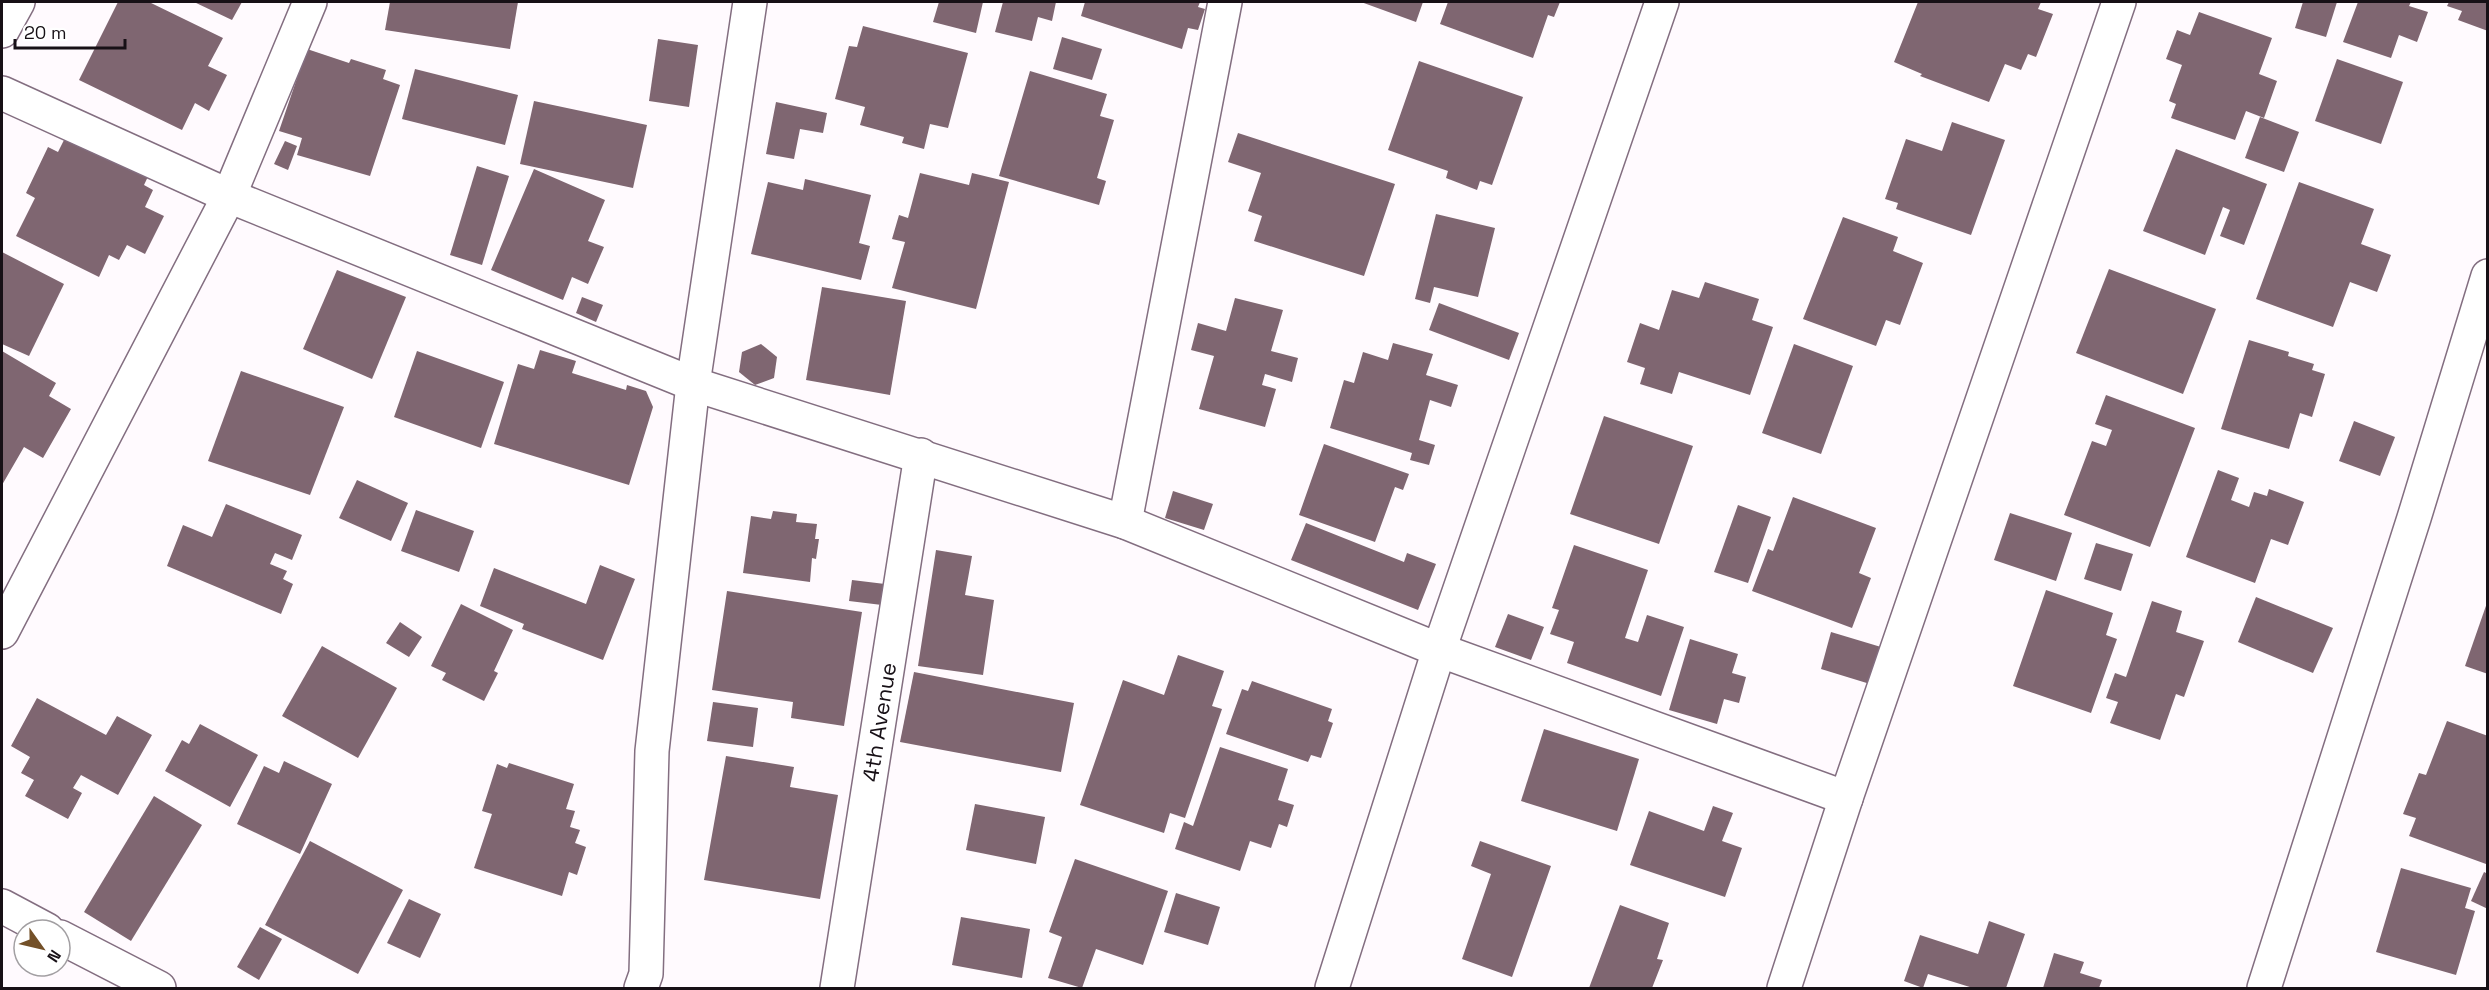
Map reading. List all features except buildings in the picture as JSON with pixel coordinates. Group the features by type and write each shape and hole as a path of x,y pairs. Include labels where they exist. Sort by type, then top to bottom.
{"street":[{"path":"2,31 18,2"},
{"path":"2,632 229,196 310,2"},
{"path":"641,988 646,974 652,751 693,384 750,2"},
{"path":"1125,522 1225,2"},
{"path":"1332,988 1439,650 1662,2"},
{"path":"1784,988 1846,798 2119,2"},
{"path":"2,93 229,196 693,384 1125,522 1439,650 1846,798"},
{"path":"2264,988 2414,518 2487,276"},
{"name":"4th Avenue","path":"837,988 921,455"},
{"path":"2,906 24,918"},
{"path":"72,943 159,988"}]}
